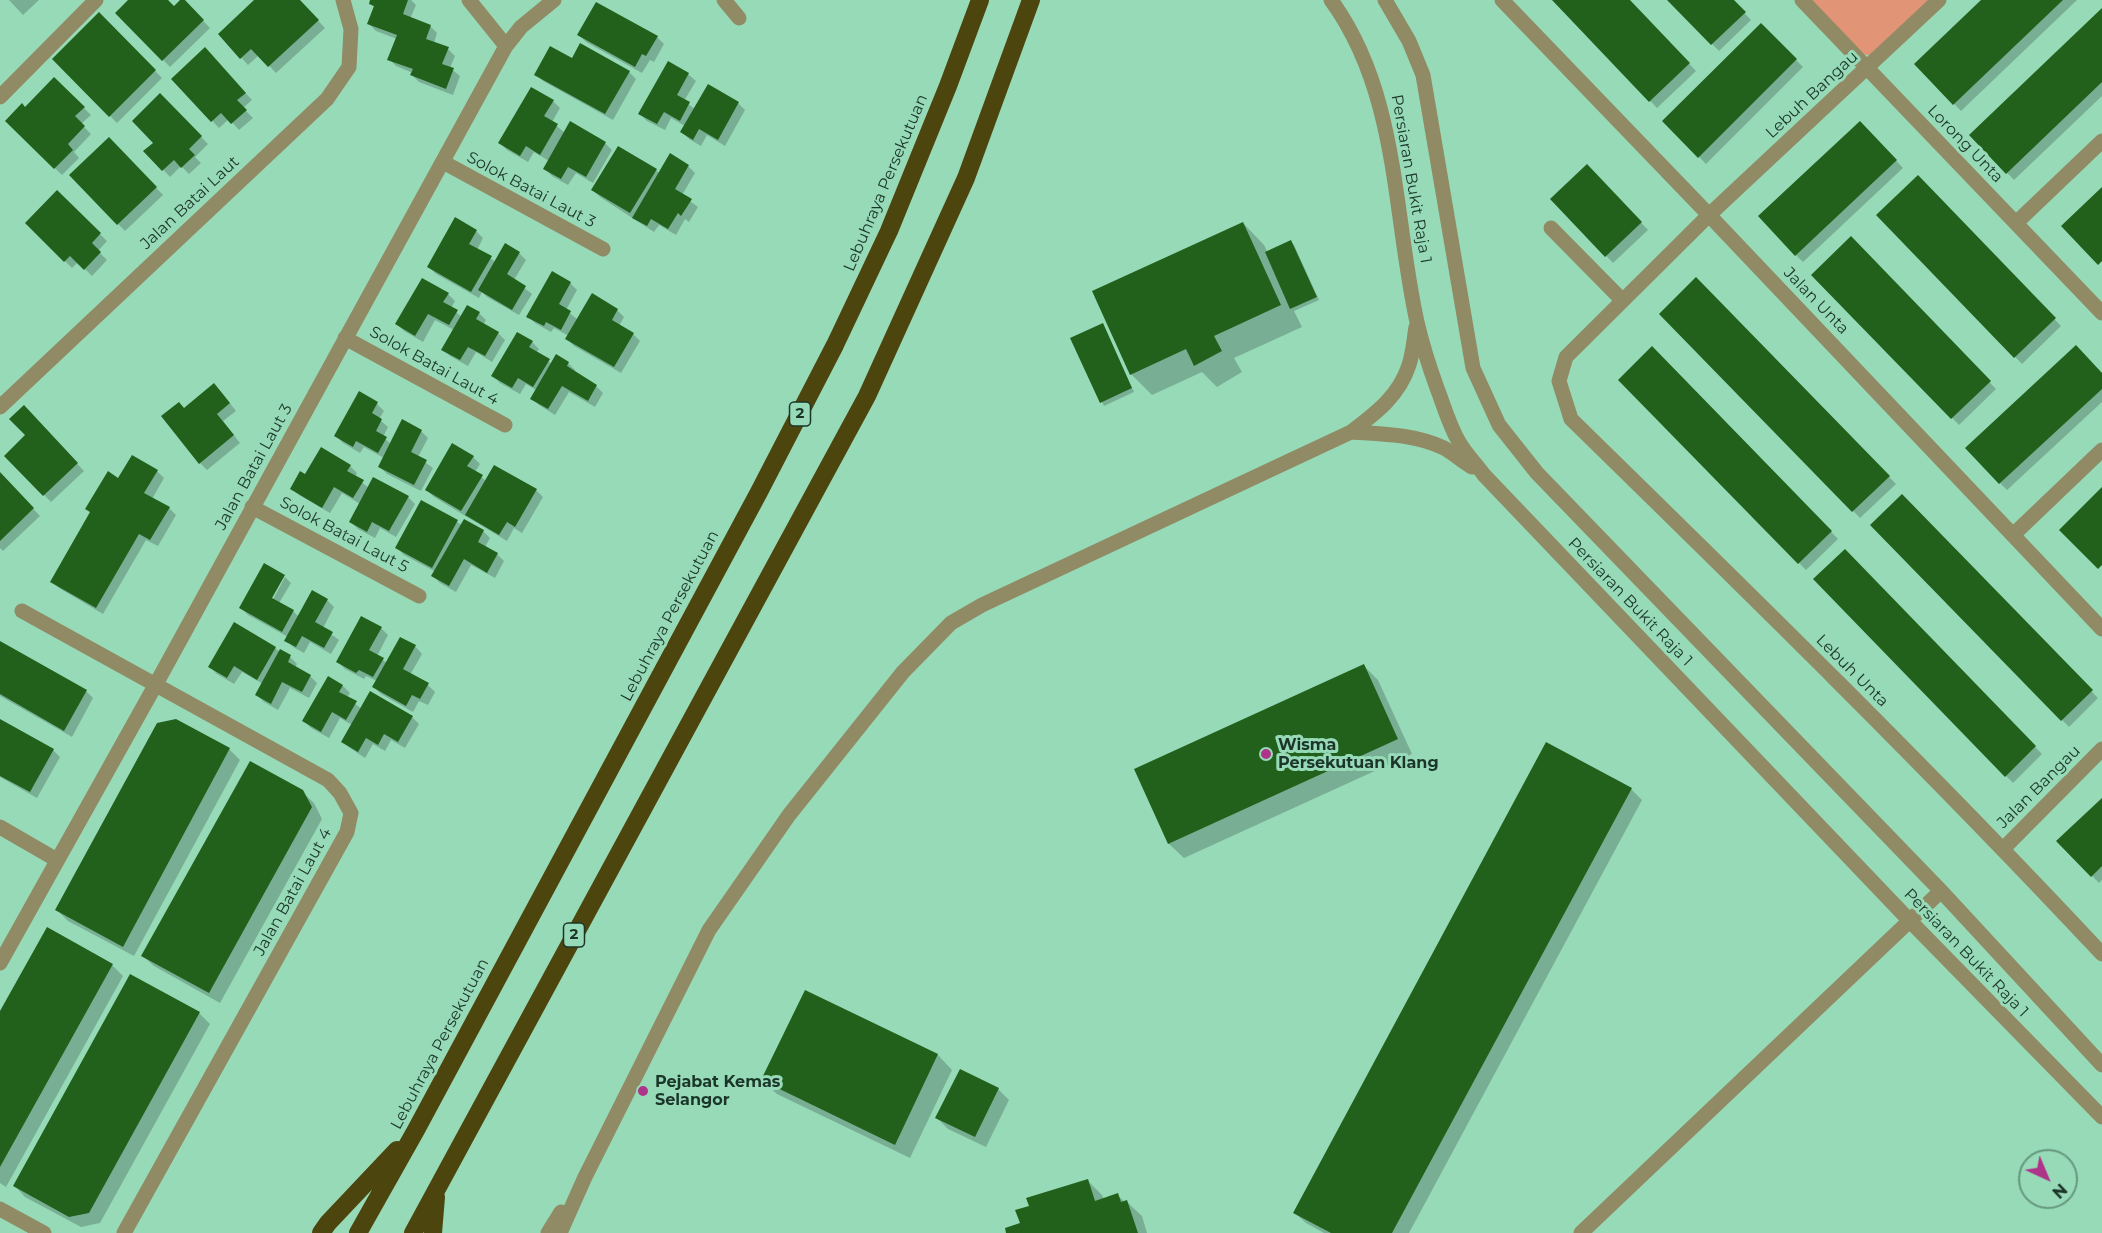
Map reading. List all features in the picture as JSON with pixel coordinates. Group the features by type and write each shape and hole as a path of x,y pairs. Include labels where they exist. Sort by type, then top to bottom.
{"highway":[{"name":"Lebuhraya Persekutuan","path":"358,1233 416,1130 759,492 835,345 889,231 980,0"},
{"name":"2","path":"413,1233 867,396 966,178 1031,0"},
{"path":"321,1233 416,1130"},
{"path":"433,1233 437,1190"}],"street":[{"path":"0,97 96,0"},
{"name":"Jalan Batai Laut","path":"0,407 327,99 349,67 351,29 343,0"},
{"path":"469,0 506,46"},
{"name":"Jalan Batai Laut 3","path":"0,963 506,46 521,27 554,0"},
{"path":"724,0 739,18"},
{"name":"Persiaran Bukit Raja 1","path":"1330,0 1360,50 1377,90 1387,134 1417,321 1427,360 1448,421 1460,444 1484,475 1909,920 2102,1118"},
{"name":"Persiaran Bukit Raja 1","path":"1385,0 1409,41 1423,75 1473,368 1499,425 1537,473 2100,1058"},
{"name":"Jalan Unta","path":"1502,0 2102,629"},
{"name":"Lorong Unta","path":"1802,0 2102,313"},
{"name":"Lebuh Bangau","path":"1571,419 1559,381 1566,357 1709,215 1939,0"},
{"path":"2016,223 2102,141"},
{"name":"Solok Batai Laut 3","path":"442,162 603,249"},
{"path":"1551,228 1622,300"},
{"path":"560,1233 585,1177 709,930 789,815 924,648 951,623 982,605 1351,432 1381,410 1394,396 1409,365 1417,321"},
{"name":"Solok Batai Laut 4","path":"345,338 506,425"},
{"name":"Lebuh Unta","path":"1571,419 1760,604 2003,849 2102,954"},
{"path":"1351,432 1394,434 1424,441 1444,448 1484,475"},
{"path":"2013,535 2102,450"},
{"name":"Solok Batai Laut 5","path":"252,507 418,596"},
{"name":"Jalan Batai Laut 4","path":"22,611 328,780 340,792 351,813 347,832 124,1233"},
{"name":"Jalan Bangau","path":"2003,849 2102,749"},
{"path":"0,827 57,860"},
{"path":"1581,1233 1941,891"},
{"path":"548,1233 585,1177"},
{"path":"0,1209 44,1233"}],"shaded area":[{"path":"1809,0 1942,0 1875,57 1864,54"}],"building":[{"path":"128,0 168,0 174,6 180,0 185,0 204,20 162,61 115,13"},
{"path":"254,0 300,0 319,20 268,67 251,49 240,59 218,34"},
{"path":"370,0 408,0 403,14 431,25 426,39 449,47 442,64 454,68 446,89 410,75 413,69 387,60 397,35 367,24 374,6 369,4"},
{"path":"1552,0 1630,0 1690,63 1649,102"},
{"path":"1667,0 1734,0 1746,12 1711,45"},
{"path":"1981,0 2063,0 1953,105 1914,64"},
{"path":"596,2 658,36 646,56 642,54 635,67 577,35"},
{"path":"2102,8 2102,82 2006,174 1969,135"},
{"path":"99,12 156,70 109,117 52,59"},
{"path":"1761,23 1797,59 1698,158 1662,121"},
{"path":"580,43 630,71 605,114 534,75 550,46 572,58"},
{"path":"205,47 246,93 237,100 247,110 231,124 221,113 211,122 171,79"},
{"path":"668,61 689,73 677,95 690,102 680,121 664,112 657,124 638,114"},
{"path":"54,77 85,107 75,116 85,126 68,144 73,150 54,169 5,121 22,103 25,107"},
{"path":"708,84 739,102 718,140 699,129 693,140 680,132"},
{"path":"531,87 554,100 544,116 558,124 540,155 526,146 520,156 498,143"},
{"path":"160,93 202,136 189,149 195,155 181,168 174,160 162,171 143,151 153,143 132,121"},
{"path":"570,121 606,142 586,177 568,167 561,179 543,169"},
{"path":"1860,121 1897,160 1795,256 1758,216"},
{"path":"109,137 157,187 117,225 69,175"},
{"path":"618,146 657,169 630,213 591,190"},
{"path":"670,153 689,165 675,189 692,199 681,216 678,213 668,229 651,219 647,226 632,218"},
{"path":"1587,164 1642,222 1605,257 1550,199"},
{"path":"1918,175 2056,318 2014,358 1876,215"},
{"path":"2102,187 2102,261 2098,265 2061,226"},
{"path":"57,190 101,233 92,243 101,252 84,270 70,256 64,262 25,223"},
{"path":"455,217 477,230 469,244 492,256 471,292 427,267"},
{"path":"1243,222 1281,305 1214,336 1222,351 1194,366 1186,349 1130,375 1092,291"},
{"path":"1851,236 1991,381 1951,419 1811,275"},
{"path":"1291,240 1317,297 1290,309 1265,252"},
{"path":"505,243 520,252 507,274 526,286 512,310 478,290"},
{"path":"552,271 571,282 559,304 571,311 561,330 546,322 544,326 526,317"},
{"path":"1696,277 1890,476 1852,512 1659,314"},
{"path":"422,278 449,293 443,302 458,310 449,325 428,314 415,336 395,324"},
{"path":"592,293 618,309 612,320 634,333 614,367 565,339"},
{"path":"467,305 480,312 476,319 499,332 485,356 468,347 460,360 441,350"},
{"path":"1103,323 1132,388 1100,403 1070,338"},
{"path":"517,332 533,341 529,347 550,359 533,387 518,378 512,388 491,376"},
{"path":"2076,345 2102,373 2102,389 1999,484 1965,448"},
{"path":"1652,346 1832,531 1798,564 1618,380"},
{"path":"556,354 569,362 567,366 597,385 588,401 562,386 548,409 530,399"},
{"path":"214,383 230,403 217,414 234,435 199,464 161,416 179,402 184,408"},
{"path":"359,391 378,402 372,413 382,419 376,431 387,437 378,453 356,441 353,447 334,436"},
{"path":"24,405 78,463 43,496 4,456 25,435 9,419"},
{"path":"402,419 422,430 411,452 427,460 414,485 378,467"},
{"path":"452,443 474,456 467,466 483,475 461,511 425,490"},
{"path":"321,447 351,465 347,471 364,480 353,498 334,487 322,508 290,489 300,471 305,474"},
{"path":"132,455 158,470 144,493 170,507 150,540 139,534 96,608 50,582 90,512 85,509 108,471 118,478"},
{"path":"494,465 537,489 515,527 507,522 499,535 465,515"},
{"path":"0,472 34,508 0,541"},
{"path":"373,477 409,496 389,531 372,522 367,532 349,522"},
{"path":"2102,487 2102,565 2098,569 2059,530"},
{"path":"1902,494 2093,690 2061,721 1870,525"},
{"path":"421,500 458,520 432,568 395,548"},
{"path":"464,519 484,530 478,542 498,553 487,573 464,559 449,586 431,576"},
{"path":"1845,549 2036,746 2005,777 1813,579"},
{"path":"264,563 285,575 272,598 294,610 282,632 239,608"},
{"path":"312,590 328,599 315,622 333,632 324,648 302,636 296,647 284,641"},
{"path":"361,616 382,627 369,650 384,658 373,677 359,670 356,673 336,662"},
{"path":"234,622 276,647 257,680 234,666 227,678 208,667"},
{"path":"400,637 416,645 403,669 429,683 420,699 412,695 406,706 372,687"},
{"path":"0,641 87,690 64,731 0,694"},
{"path":"280,649 291,655 288,662 311,675 302,692 282,682 271,704 255,695"},
{"name":"Wisma Persekutuan Klang","path":"1364,664 1398,739 1168,844 1134,769"},
{"path":"328,676 343,685 339,692 357,701 346,720 332,712 321,732 302,721"},
{"path":"370,691 413,716 398,742 384,734 378,745 366,738 358,752 341,742"},
{"path":"0,719 54,749 30,792 0,776"},
{"path":"176,719 230,748 123,947 55,910 157,723"},
{"path":"1546,742 1632,788 1392,1233 1331,1233 1293,1213"},
{"path":"250,761 303,790 312,807 209,993 141,956"},
{"path":"2102,798 2102,866 2091,877 2056,841"},
{"path":"47,927 113,964 0,1167 0,1011"},
{"path":"130,974 200,1012 89,1213 69,1217 13,1186"},
{"path":"805,990 938,1054 895,1145 761,1080"},
{"path":"960,1069 999,1088 975,1137 935,1118"},
{"path":"1088,1179 1095,1201 1118,1193 1121,1202 1127,1200 1138,1233 1006,1233 1005,1228 1020,1223 1015,1210 1029,1206 1026,1198"}],"place":[{"name":"Wisma Persekutuan Klang","path":"1266,754"},
{"name":"Pejabat Kemas Selangor","path":"643,1091"}]}
